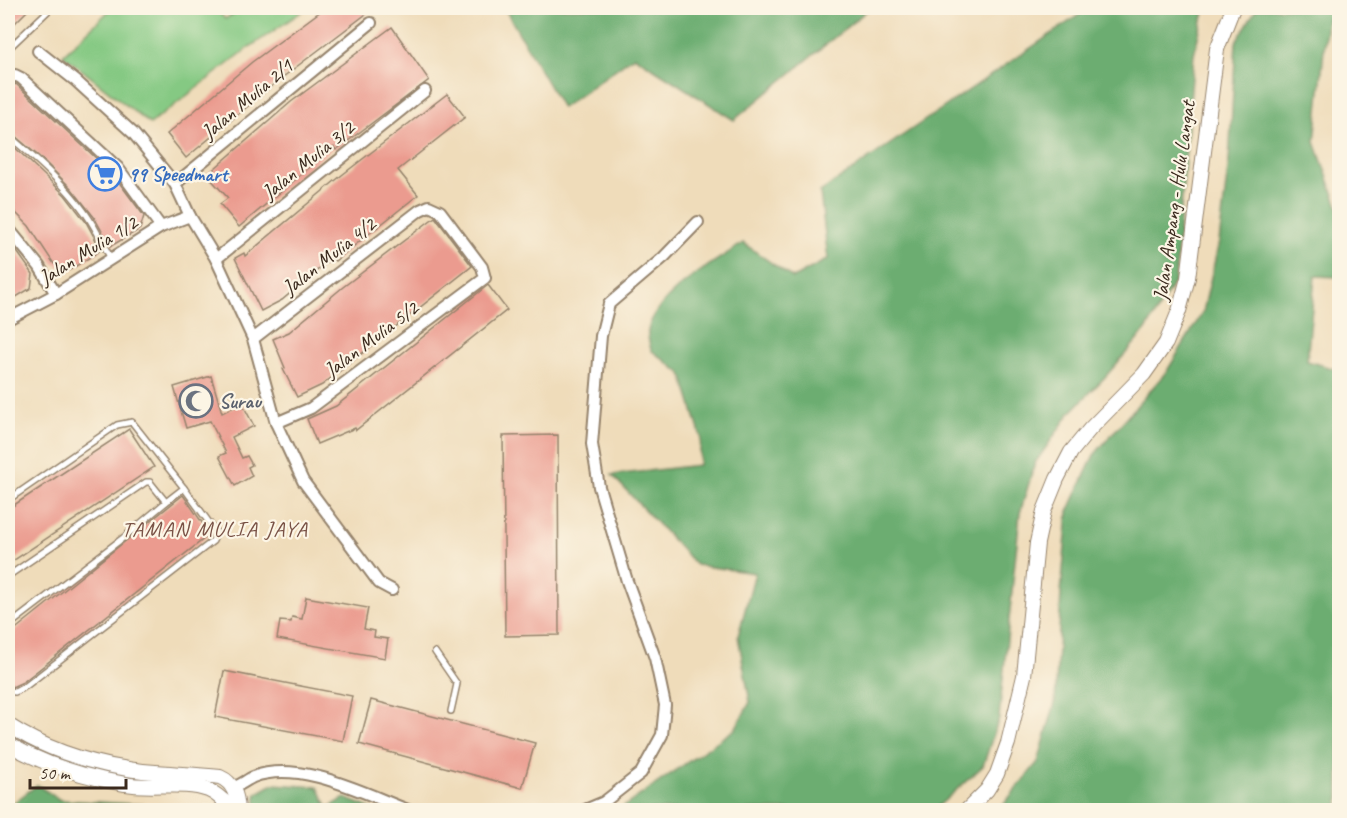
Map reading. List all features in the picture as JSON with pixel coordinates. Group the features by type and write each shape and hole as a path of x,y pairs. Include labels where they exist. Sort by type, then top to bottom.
{"street":[{"name":"Jalan Ampang - Hulu Langat","path":"967,810 987,790 997,774 1008,743 1024,676 1037,543 1044,511 1056,479 1071,452 1090,429 1144,374 1166,343 1179,311 1188,279 1217,49 1233,8"},
{"name":"Jalan Mulia 2/1","path":"175,184 371,22"},
{"path":"38,51 76,81 134,133 175,184 190,216 216,259 253,339 276,423 303,481 379,583 392,590"},
{"path":"8,80 15,75 21,78 118,168 161,227"},
{"name":"Jalan Mulia 3/2","path":"216,259 425,91"},
{"name":"Jalan Mulia 4/2","path":"253,339 420,210 429,206 440,211 482,267 485,278"},
{"name":"Jalan Mulia 1/2","path":"8,320 56,294 161,227 190,216"},
{"path":"585,810 604,802 641,773 662,735 665,705 655,658 627,581 599,488 592,444 601,336 609,304 664,257 698,222"},
{"path":"8,228 39,266 56,294"},
{"name":"Jalan Mulia 5/2","path":"276,423 311,408 485,278"},
{"path":"8,725 22,735 72,758 129,770 220,777 230,783 233,788 238,810"},
{"path":"8,744 66,769 126,785 191,787 208,790 220,797 232,810"},
{"path":"233,788 254,777 272,773 301,773 350,787 408,810"}],"lane":[{"path":"8,49 51,8"},
{"path":"8,135 42,163 65,187 87,215 111,258"},
{"path":"8,500 117,425 132,422 213,525 216,532 213,541 26,686 15,692 8,691"},
{"path":"8,576 146,482 150,482 166,502"},
{"path":"8,626 184,488"},
{"path":"435,652 457,684 451,711"}],"green space":[{"path":"112,8 216,8 225,19 243,8 307,8 247,49 150,124 63,55"},
{"path":"500,8 870,8 734,120 634,56 562,108 506,11"},
{"path":"1089,8 1205,8 1194,54 1175,281 1146,330 1070,413 1035,463 1020,513 999,718 983,766 934,810 619,810 735,729 750,702 738,636 755,573 696,565 612,475 699,465 701,437 682,374 651,350 648,331 653,317 673,292 743,243 793,278 828,259 820,192"},
{"path":"1257,8 1339,8 1339,20 1327,19 1315,142 1339,209 1339,277 1315,276 1307,361 1339,370 1339,810 999,810 1038,762 1055,703 1068,512 1094,455 1167,371 1203,312 1219,242 1229,160 1236,42"},
{"path":"273,784 318,787 328,808 345,798 374,810 256,810 256,794"},
{"path":"37,785 60,800 208,810 8,810 8,807"}],"building":[{"path":"8,8 30,8 8,30"},
{"path":"325,8 374,8 279,80 186,158 167,134 252,62"},
{"path":"392,27 429,80 336,150 334,147 239,227 220,204 228,198 207,175 291,102"},
{"path":"16,84 112,173 144,216 140,229 111,246 94,217 72,189 8,130 8,88"},
{"path":"447,94 465,117 398,170 418,195 335,261 332,258 282,300 261,311 235,258 244,253 245,256 342,175"},
{"path":"8,141 65,195 86,222 101,250 70,270 54,264 29,226 8,205"},
{"path":"435,217 472,266 322,385 297,397 283,369 285,368 273,339 289,332 343,287"},
{"path":"8,239 33,274 31,288 8,302"},
{"path":"488,285 507,310 356,430 355,428 317,444 307,419 336,406"},
{"path":"211,376 222,413 242,403 254,426 232,437 242,458 247,456 252,465 248,467 252,476 235,486 219,456 226,453 210,421 186,428 174,387"},
{"path":"129,429 154,467 8,564 8,509"},
{"path":"558,435 559,635 505,636 503,436"},
{"path":"183,495 210,534 23,682 12,687 8,681 8,635"},
{"path":"306,597 368,608 364,629 375,631 374,637 388,639 385,658 277,639 280,621 291,622 292,617 302,619"},
{"path":"224,671 352,696 343,741 215,717"},
{"path":"371,700 535,743 522,788 359,744"}],"place":[{"name":"99 Speedmart","path":"105,174"},
{"name":"Surau","path":"196,401"}],"district":[{"name":"TAMAN MULIA JAYA","path":"215,528"}]}
